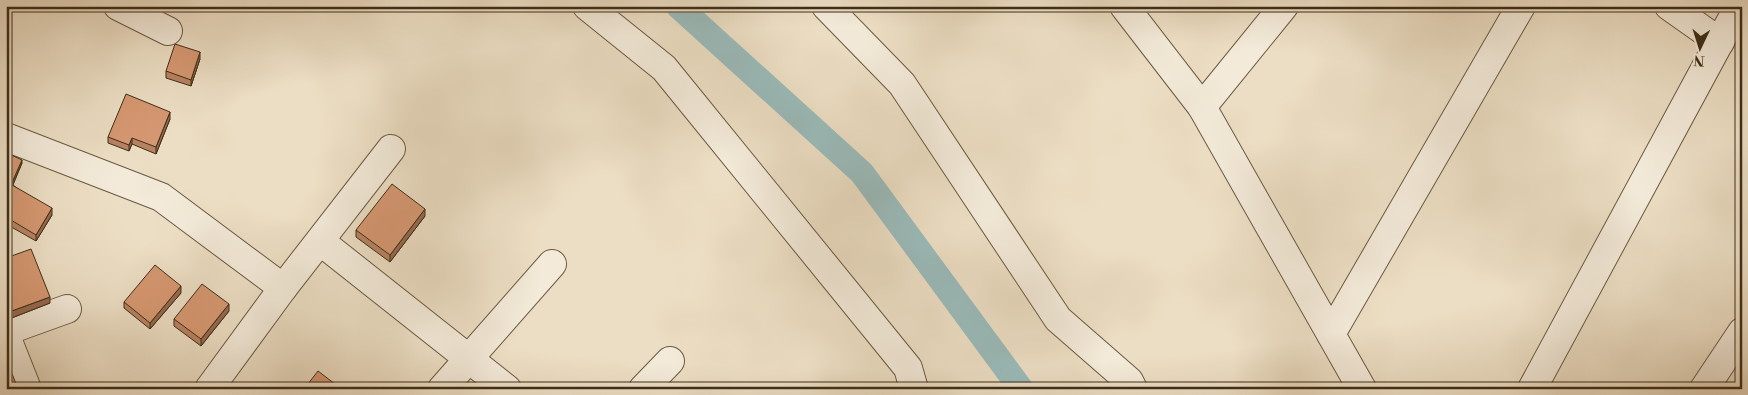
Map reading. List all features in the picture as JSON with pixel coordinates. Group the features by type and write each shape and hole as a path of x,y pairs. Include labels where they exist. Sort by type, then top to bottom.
{"street":[{"path":"118,6 168,31"},
{"path":"587,6 664,68 908,368 914,389"},
{"path":"826,6 902,84 1058,319 1128,381 1133,389"},
{"path":"1124,6 1202,107 1362,389"},
{"path":"1202,107 1284,6"},
{"path":"1331,334 1521,6"},
{"path":"1670,6 1720,42"},
{"path":"1532,389 1739,6"},
{"path":"6,137 161,197 283,288"},
{"path":"209,389 283,288 391,149"},
{"path":"320,241 507,389"},
{"path":"442,389 552,264"},
{"path":"6,331 66,308"},
{"path":"1704,389 1742,332"},
{"path":"6,336 26,389"},
{"path":"643,389 670,361"}],"building":[{"path":"175,44 200,52 191,80 166,71"},
{"path":"126,94 170,112 156,147 132,138 129,145 108,137"},
{"path":"7,153 22,160 10,187 6,185"},
{"path":"392,184 425,209 390,255 356,230"},
{"path":"12,185 52,208 36,235 6,217 6,195"},
{"path":"31,249 50,297 9,312 6,305 6,258"},
{"path":"155,265 181,286 150,323 124,302"},
{"path":"202,284 229,304 201,339 174,319"},
{"path":"6,358 18,389 6,389"},
{"path":"318,371 335,384 331,389 304,389"}],"waterway":[{"path":"678,6 862,173 1021,389"}]}
